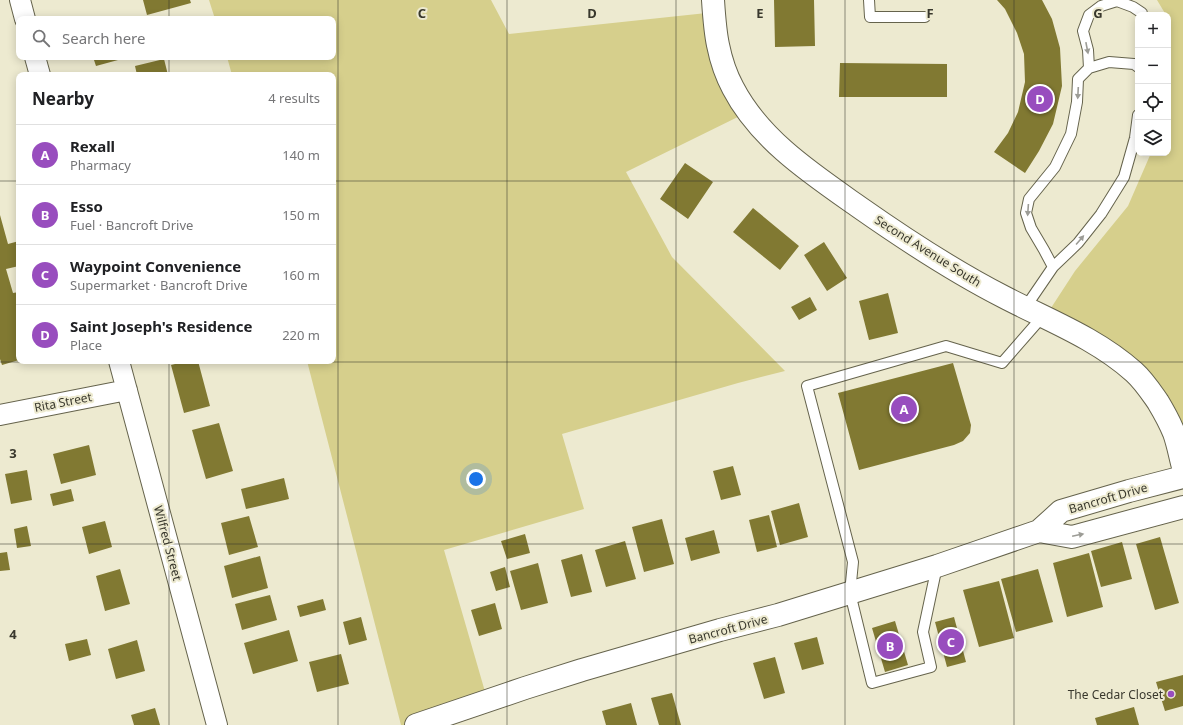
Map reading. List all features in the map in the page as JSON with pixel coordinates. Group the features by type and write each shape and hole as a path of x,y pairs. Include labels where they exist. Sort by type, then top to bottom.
{"main road":[{"name":"Second Avenue South","path":"713,0 717,44 722,62 733,88 748,112 769,137 801,165 890,229 965,276 1092,342 1120,361 1135,373 1149,389 1165,415 1174,432 1183,467"},
{"name":"Bancroft Drive","path":"416,725 525,688 629,656 850,594 937,566 1039,531 1061,511 1183,477"},
{"name":"Bancroft Drive","path":"1039,531 1072,537 1183,507"}],"street":[{"path":"20,0 24,16"},
{"path":"36,60 39,72"},
{"name":"Wilfred Street","path":"120,364 217,725"},
{"name":"Rita Street","path":"0,414 127,390"}],"lane":[{"path":"869,0 870,17 925,17"},
{"path":"1089,68 1088,50 1083,31 1089,15 1101,6 1117,1 1133,7 1140,12"},
{"path":"1052,267 1031,228 1026,212 1030,199 1056,167 1071,134 1077,102 1078,79 1089,68 1108,62 1135,65"},
{"path":"937,566 923,632 931,667 872,683 850,594 853,562 807,386 946,346 1002,363 1034,312 1052,267 1078,243 1101,214 1124,177 1136,138 1138,120"}],"shaded area":[{"path":"209,0 491,0 509,34 716,12 750,111 626,172 672,257 785,371 738,383 562,434 584,509 444,550 488,702 421,725 401,725 308,364 336,364 336,72 231,72 228,60 336,60 336,16 214,16"},
{"path":"1157,0 1183,0 1183,460 1164,409 1049,311 1075,271 1128,206 1150,156 1171,156 1171,12 1164,12"}],"building":[{"path":"143,0 190,0 191,3 147,15"},
{"path":"774,0 814,0 815,46 775,47"},
{"path":"997,0 1042,0 1052,19 1060,48 1062,86 1053,124 1039,151 1025,173 994,152 1008,133 1018,112 1025,82 1024,54 1017,33 1005,9"},
{"path":"94,60 118,60 96,66"},
{"path":"164,60 167,72 136,72 135,66"},
{"path":"840,63 947,64 947,97 839,97"},
{"path":"685,163 713,182 688,219 660,199"},
{"path":"753,208 799,246 780,270 733,232"},
{"path":"0,215 8,244 16,242 16,267 6,269 13,293 16,292 16,361 2,365 0,359"},
{"path":"824,242 847,278 827,291 804,255"},
{"path":"888,293 898,333 869,340 859,301"},
{"path":"810,297 817,310 799,320 791,307"},
{"path":"953,363 971,425 970,433 963,441 954,445 859,470 838,393"},
{"path":"199,364 210,406 184,413 171,365"},
{"path":"219,423 233,471 206,479 192,430"},
{"path":"89,445 96,475 61,484 53,454"},
{"path":"733,466 741,495 721,500 713,471"},
{"path":"27,470 32,500 11,504 5,474"},
{"path":"284,478 289,499 246,509 241,489"},
{"path":"71,489 74,501 53,506 50,494"},
{"path":"799,503 808,537 780,545 771,511"},
{"path":"769,515 777,547 757,552 749,520"},
{"path":"249,516 258,547 229,555 221,523"},
{"path":"662,519 674,564 644,572 632,527"},
{"path":"105,521 112,547 89,554 82,527"},
{"path":"27,526 31,546 17,548 14,529"},
{"path":"714,530 720,553 691,561 685,538"},
{"path":"525,534 530,553 507,559 501,541"},
{"path":"1160,537 1179,603 1155,610 1136,544"},
{"path":"625,541 636,579 606,587 595,550"},
{"path":"1122,542 1132,579 1101,587 1091,551"},
{"path":"7,552 10,570 0,571 0,553"},
{"path":"1089,553 1103,607 1067,617 1053,563"},
{"path":"582,554 592,592 571,597 561,560"},
{"path":"260,556 268,588 232,598 224,566"},
{"path":"538,563 548,603 521,610 510,571"},
{"path":"505,567 510,587 496,591 490,572"},
{"path":"120,569 130,604 105,611 96,576"},
{"path":"1038,569 1053,622 1016,632 1001,579"},
{"path":"999,581 1014,638 979,647 963,590"},
{"path":"270,595 277,620 242,630 235,604"},
{"path":"323,599 326,610 300,617 297,606"},
{"path":"495,603 502,629 479,636 471,610"},
{"path":"361,617 367,640 349,645 343,622"},
{"path":"954,617 966,662 947,667 935,622"},
{"path":"895,621 908,665 885,672 872,628"},
{"path":"289,630 298,661 253,674 244,643"},
{"path":"817,637 824,664 802,670 794,643"},
{"path":"87,639 91,655 69,661 65,644"},
{"path":"137,640 145,671 116,679 108,649"},
{"path":"341,654 349,684 317,692 309,662"},
{"path":"775,657 785,693 764,699 753,663"},
{"name":"The Cedar Closet","path":"1183,675 1183,706 1165,711 1156,682"},
{"path":"672,693 681,725 659,725 651,698"},
{"path":"631,703 637,725 606,725 602,711"},
{"path":"1134,707 1139,725 1097,725 1095,718"},
{"path":"155,708 160,725 134,725 131,715"}],"place":[{"name":"Saint Joseph's Residence","path":"1040,99"},
{"name":"Rexall","path":"904,409"},
{"name":"Waypoint Convenience","path":"951,642"},
{"name":"Esso","path":"890,646"},
{"name":"The Cedar Closet","path":"1171,694"}]}
